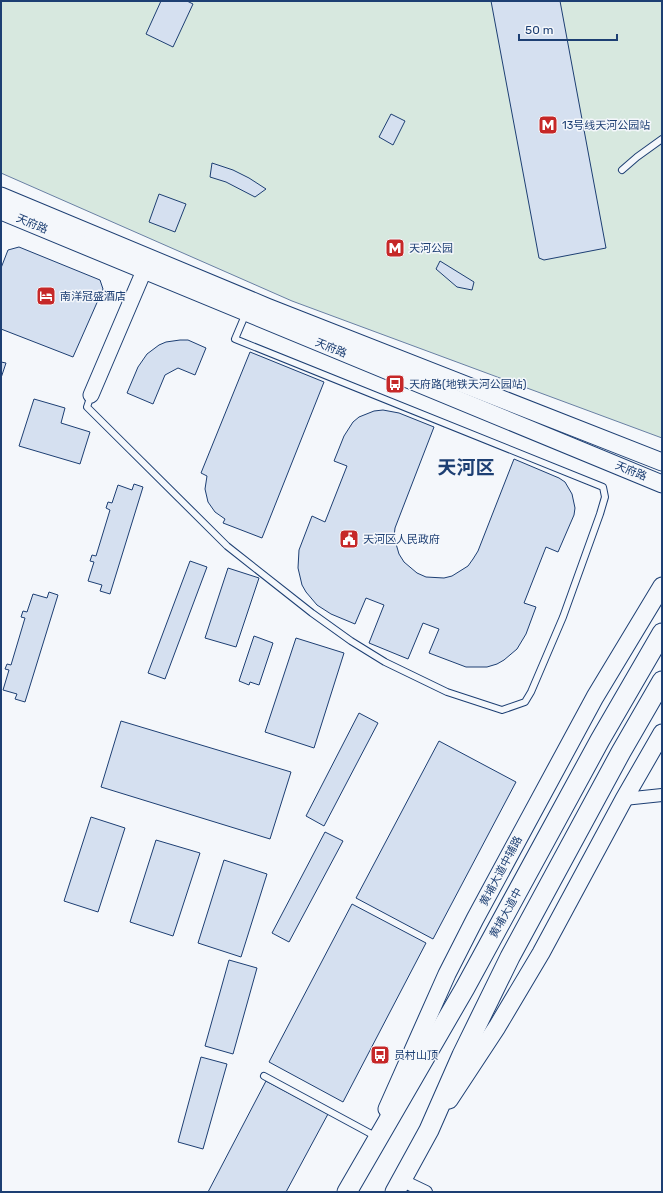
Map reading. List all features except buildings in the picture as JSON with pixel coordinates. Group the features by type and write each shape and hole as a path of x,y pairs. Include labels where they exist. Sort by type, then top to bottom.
{"main road":[{"name":"天府路","path":"1,196 246,312 662,484"},
{"name":"天府路","path":"1,211 312,325 662,462"},
{"name":"黄埔大道中辅路","path":"361,1166 447,974 464,940 595,697 657,599 662,586"},
{"name":"黄埔大道中","path":"347,1192 427,1055 600,740 662,633"},
{"path":"429,1130 486,1005 621,752 662,681"},
{"path":"398,1186 429,1130 517,994 541,953 624,799 662,733"}],"street":[{"path":"91,395 147,264"},
{"path":"624,799 662,795"},
{"path":"398,1186 426,1192"}],"lane":[{"path":"622,170 637,157 662,140"},
{"path":"91,395 87,407 227,546 312,613 385,662 447,692 502,710 525,702 531,692 563,617 605,497 603,487 235,339 246,312"},
{"path":"264,1076 375,1136"}],"shaded area":[{"name":"天河公园","path":"1,1 662,1 662,438 292,301 1,173"}],"place":[{"name":"13号线天河公园站","path":"548,125"},
{"name":"天河公园","path":"395,248"},
{"name":"南洋冠盛酒店","path":"46,296"},
{"name":"天府路(地铁天河公园站)","path":"395,384"},
{"name":"天河区人民政府","path":"349,539"},
{"name":"员村山顶","path":"380,1055"}],"district":[{"name":"天河区","path":"466,467"}]}
